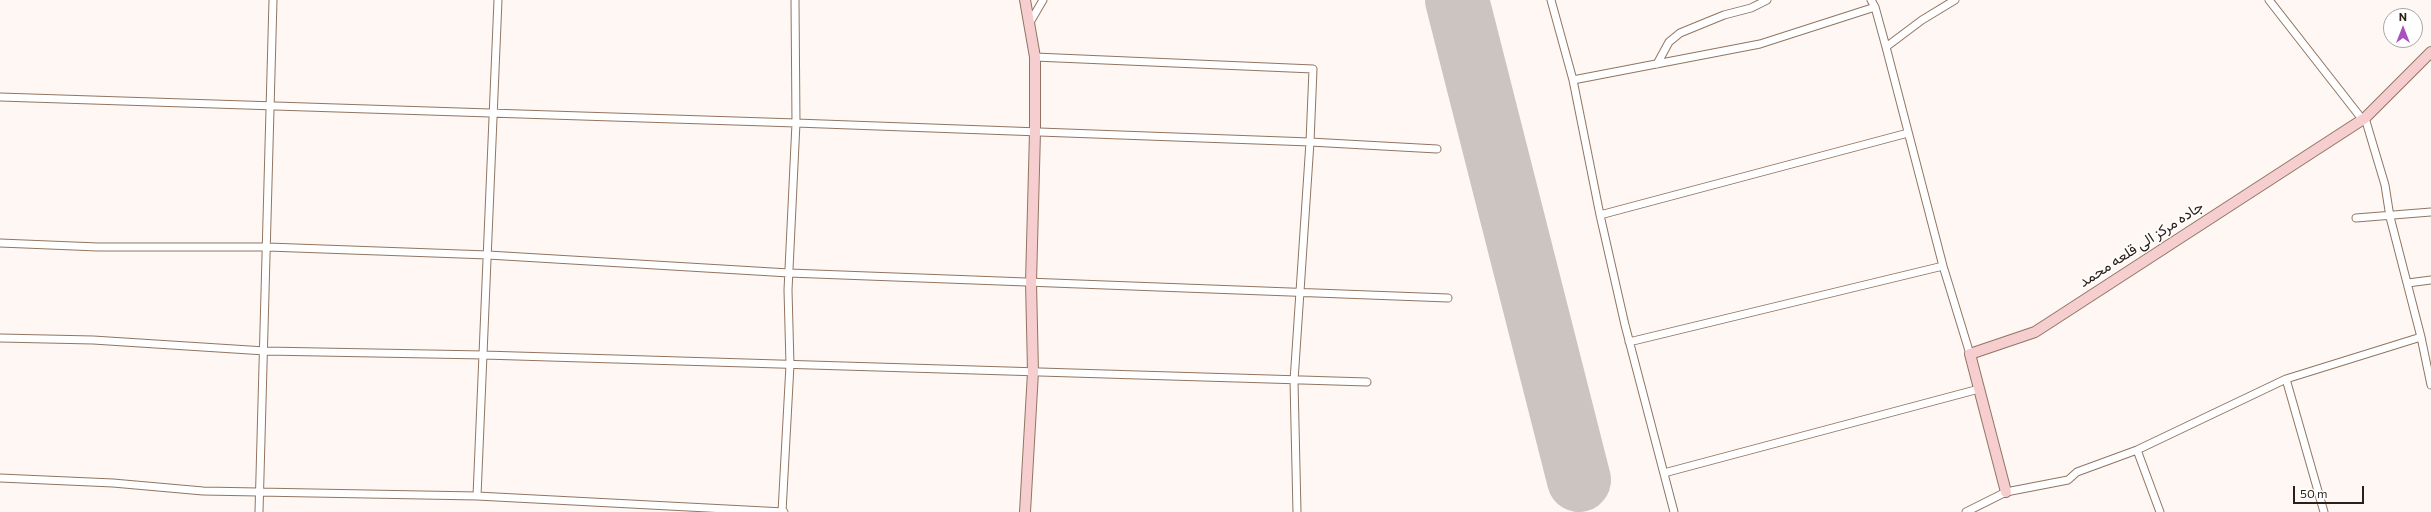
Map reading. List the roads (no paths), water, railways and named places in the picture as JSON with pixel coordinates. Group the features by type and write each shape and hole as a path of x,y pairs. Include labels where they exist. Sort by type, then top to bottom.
{"street":[{"path":"259,512 272,106 273,0"},
{"path":"477,496 498,0"},
{"path":"0,478 113,483 203,491 477,496 783,512 790,365 789,273 796,123 795,0"},
{"path":"1025,0 1035,57 1035,132 1031,282 1033,372 1025,512"},
{"path":"1029,24 1042,0"},
{"path":"1551,0 1574,80 1600,215 1629,342 1674,512"},
{"path":"1657,64 1669,42 1680,33 1724,15 1752,8 1767,0"},
{"path":"1871,0 1875,7 1886,47 1943,266 1970,354 2006,492"},
{"path":"1886,47 1922,20 1955,0"},
{"path":"2269,0 2363,118 2385,185 2390,217 2422,337 2427,348 2431,385"},
{"path":"1574,80 1760,44 1875,7"},
{"name":"جاده مرکز الی قلعه محمد","path":"1970,354 2035,332 2363,118 2431,52"},
{"path":"1035,57 1311,68 1313,71 1301,292 1294,381 1297,512"},
{"path":"0,97 494,112 1310,142 1437,149"},
{"path":"1600,215 1908,133"},
{"path":"2356,218 2390,217 2431,212"},
{"path":"0,243 98,247 268,247 488,255 789,273 1448,298"},
{"path":"1629,342 1943,266"},
{"path":"2408,283 2431,280"},
{"path":"1966,512 2006,492 2068,480 2077,472 2137,450 2286,379 2422,337"},
{"path":"0,338 93,340 264,351 484,355 1294,381 1367,382"},
{"path":"2286,379 2324,512"},
{"path":"1664,474 1979,389"},
{"path":"2137,450 2160,512"}]}
